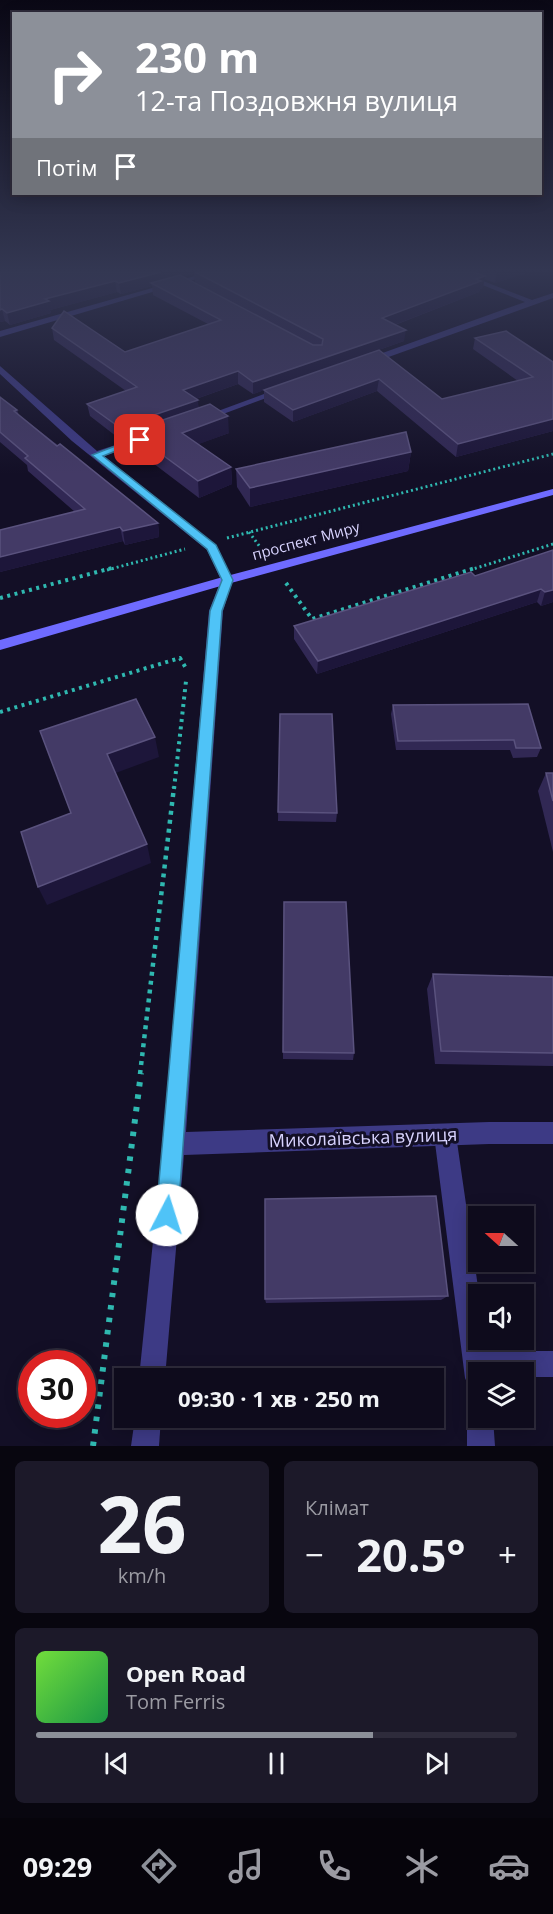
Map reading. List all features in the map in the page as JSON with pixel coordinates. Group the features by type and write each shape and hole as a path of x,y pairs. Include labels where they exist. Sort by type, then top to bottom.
{"main road":[{"name":"проспект Миру","path":"0,645 227,580 553,492"}],"street":[{"path":"359,364 429,339"},
{"path":"0,369 96,455 212,548 227,580 216,611 174,1144 153,1368"},
{"path":"198,420 288,389"},
{"path":"96,455 164,432"},
{"name":"Миколаївська вулиця","path":"174,1144 553,1133"},
{"path":"445,1135 477,1362"},
{"path":"534,1366 553,1364"},
{"path":"145,1446 147,1428"},
{"path":"481,1428 482,1446"}],"path":[{"path":"0,597 553,454"},
{"path":"249,532 265,554"},
{"path":"286,583 312,619 553,544"},
{"path":"0,712 180,658 187,669 131,1156 93,1446"}],"building":[{"path":"69,339 106,339 125,352 163,339 303,339 313,345 322,345 323,339 378,339 253,382 238,371 183,390 198,400 119,427 87,404 137,387"},
{"path":"477,339 519,339 553,362 553,419 458,444 379,379 293,410 264,390 379,350 442,399 533,377"},
{"path":"0,397 57,446 60,444 158,523 123,531 120,527 0,557 0,530 85,509 25,458 28,456 0,432"},
{"path":"210,404 228,416 182,433 231,467 198,481 130,431"},
{"path":"406,432 411,452 250,488 236,469"},
{"path":"553,550 553,590 545,592 541,589 318,661 294,626 471,572 475,576"},
{"path":"136,699 155,737 107,754 147,844 38,887 21,832 71,813 40,731"},
{"path":"528,704 541,748 516,748 514,740 398,741 393,705"},
{"path":"280,714 332,714 337,813 278,812"},
{"path":"546,773 553,773 553,801"},
{"path":"284,902 346,902 354,1053 283,1052"},
{"path":"433,974 553,977 553,1053 441,1051"},
{"path":"436,1196 448,1296 265,1299 265,1199"}],"route":[{"path":"140,440 96,455 212,548 227,580 216,611 167,1215"}]}
